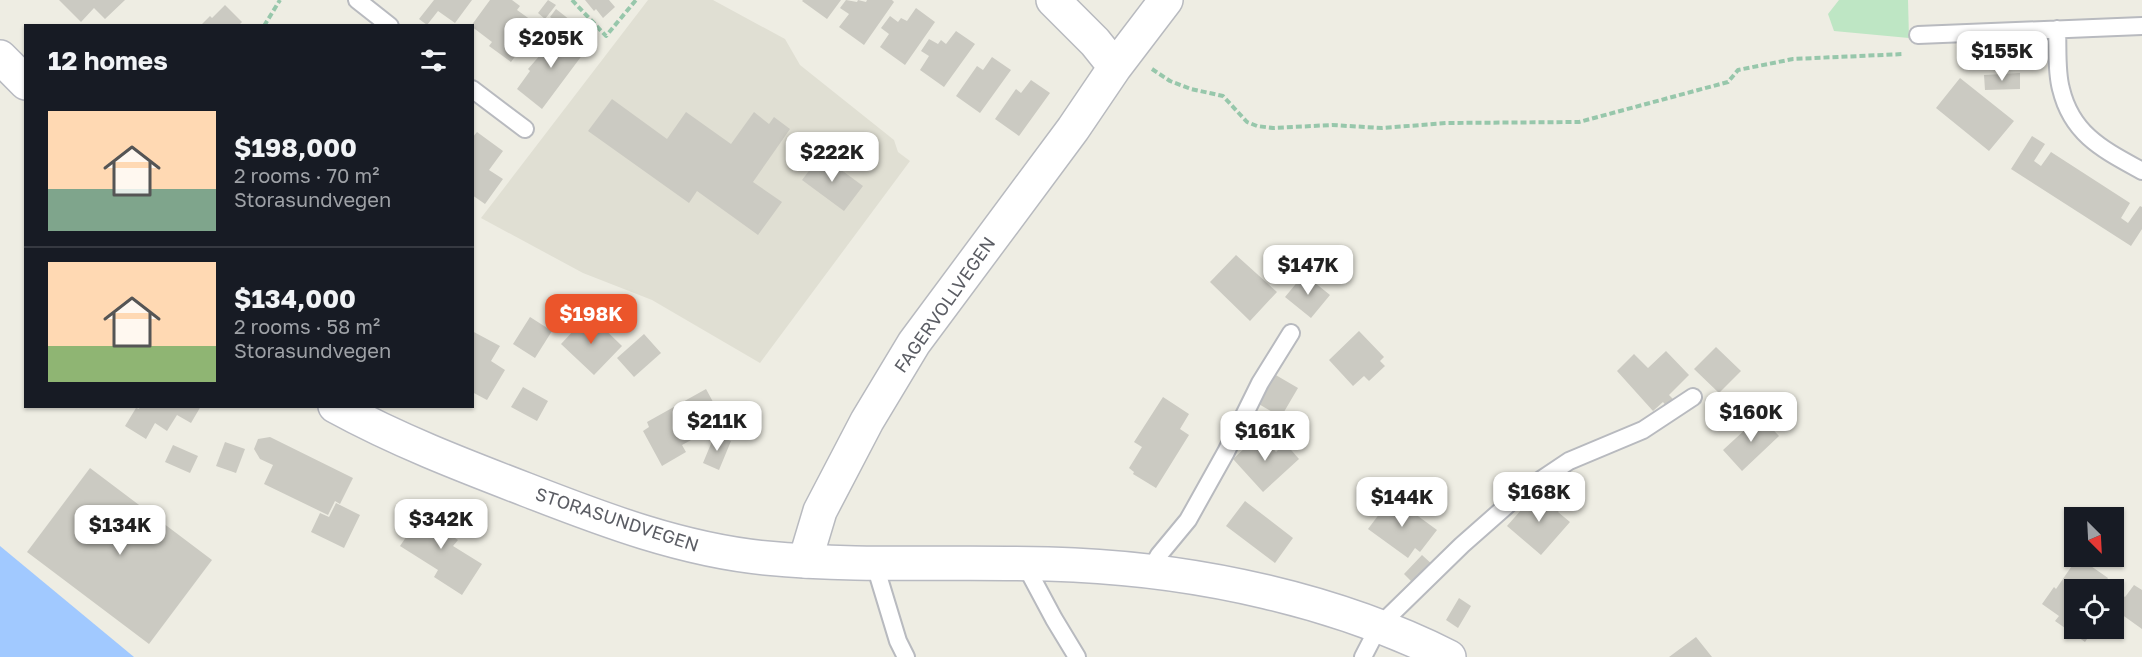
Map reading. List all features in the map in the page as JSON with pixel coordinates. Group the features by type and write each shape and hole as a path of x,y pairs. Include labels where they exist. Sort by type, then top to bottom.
{"main road":[{"path":"1053,0 1095,42 1121,60"},
{"name":"FAGERVOLLVEGEN","path":"805,561 820,511 867,422 914,343 1166,0"},
{"path":"0,57 24,80"},
{"name":"STORASUNDVEGEN","path":"339,408 366,423 444,458 582,512 649,534 722,552 805,561 1024,563 1150,571 1265,592 1379,626 1449,657"}],"lane":[{"path":"357,0 387,24"},
{"path":"1917,34 2142,26"},
{"path":"2057,29 2060,88 2069,113 2086,137 2142,171"},
{"path":"474,91 525,129"},
{"path":"1150,571 1159,555 1188,520 1226,452 1260,382 1291,333"},
{"path":"1363,657 1379,626 1462,545 1521,493 1569,461 1643,430 1693,397"},
{"path":"874,562 898,641 906,657"},
{"path":"1024,563 1077,657"}],"path":[{"path":"265,24 280,0"},
{"path":"572,0 606,36 636,0"},
{"path":"1121,60 1191,89 1223,96 1248,122 1257,126 1273,128 1332,125 1382,128 1447,123 1579,122 1728,82 1738,70 1767,64 1793,59 1913,53 1917,34"}],"shaded area":[{"path":"648,0 713,0 785,39 800,65 894,140 898,152 910,161 760,363 652,300 583,273 481,218"}],"green space":[{"path":"1839,0 1908,0 1909,38 1834,31 1828,14"}],"water":[{"path":"0,546 134,657 0,657"}],"building":[{"path":"59,0 125,0 105,19 94,8 81,22"},
{"path":"434,0 472,0 455,23 438,11 428,24 419,19"},
{"path":"490,0 512,0 520,6 517,10 538,25 511,62 489,46 492,42 474,28 472,24"},
{"path":"548,0 556,5 545,19 538,13"},
{"path":"585,0 609,0 615,7 603,18"},
{"path":"803,0 841,0 827,19"},
{"path":"846,0 866,2 867,0 892,0 894,2 864,45 839,27 849,14 840,8"},
{"path":"225,5 242,22 240,24 202,24 210,16 212,18"},
{"path":"916,8 935,22 905,65 880,47 889,34 881,28 890,16 898,22 901,18 907,21"},
{"path":"556,9 570,20 565,27 550,17"},
{"path":"561,31 586,50 542,109 517,89 530,71 528,69"},
{"path":"956,31 975,44 944,87 920,70 929,56 921,51 929,39 938,44 941,40 946,44"},
{"path":"992,57 1011,70 980,113 956,96 977,66 983,70"},
{"path":"2020,73 2020,89 1985,90 1984,75"},
{"path":"1960,78 2014,121 1989,151 1936,108"},
{"path":"1031,80 1050,93 1019,136 995,119 1016,89 1021,93"},
{"path":"612,99 667,139 686,112 731,144 754,112 769,124 774,117 790,129 753,182 782,202 758,235 697,191 689,203 588,131"},
{"path":"477,132 503,151 489,170 503,179 485,204 474,196 474,136"},
{"path":"2032,136 2045,144 2034,161 2041,166 2051,152 2130,203 2121,218 2128,223 2140,206 2142,207 2142,229 2131,246 2011,169"},
{"path":"821,155 863,186 844,211 802,180"},
{"path":"1236,255 1277,292 1250,321 1210,282"},
{"path":"1304,274 1330,295 1311,318 1285,297"},
{"path":"589,314 622,346 594,375 561,344"},
{"path":"530,317 552,331 535,358 513,344"},
{"path":"1359,331 1384,357 1380,361 1385,366 1369,381 1364,376 1353,386 1329,360"},
{"path":"474,332 500,346 491,361 505,370 487,400 474,393"},
{"path":"644,334 661,353 634,377 617,358"},
{"path":"1716,347 1741,371 1719,393 1694,369"},
{"path":"1666,351 1689,375 1669,395 1674,400 1667,407 1663,402 1653,411 1617,371 1634,354 1648,368"},
{"path":"1274,374 1298,388 1281,417 1257,403"},
{"path":"523,387 548,401 537,421 511,407"},
{"path":"706,389 724,422 682,445 686,452 662,466 643,431 649,427 647,422"},
{"path":"1163,397 1189,414 1180,429 1189,435 1156,488 1133,474 1134,472 1129,468 1142,447 1134,442"},
{"path":"136,408 200,408 191,423 177,415 167,431 155,423 146,439 125,426"},
{"path":"1760,416 1779,436 1742,471 1723,450"},
{"path":"715,434 731,441 719,470 703,463"},
{"path":"1260,434 1276,452 1285,443 1299,459 1263,492 1233,459"},
{"path":"270,437 353,478 340,504 335,501 328,515 264,484 273,465 260,459 254,449 258,439"},
{"path":"225,442 245,449 236,473 216,466"},
{"path":"173,445 198,456 190,473 165,462"},
{"path":"90,468 212,560 149,644 27,552"},
{"path":"1536,493 1546,502 1550,498 1562,507 1558,512 1570,522 1541,555 1507,526"},
{"path":"1392,497 1437,530 1420,552 1415,548 1408,558 1368,529"},
{"path":"1245,501 1293,538 1275,563 1226,526"},
{"path":"430,502 452,516 443,530 458,540 453,546 482,564 462,595 434,577 438,570 400,546"},
{"path":"336,503 360,515 344,548 311,532 320,513 329,517"},
{"path":"1422,555 1434,566 1416,586 1404,574"},
{"path":"2071,567 2092,567 2108,578 2064,579 2064,627 2055,621 2059,616 2042,604 2054,587 2056,589"},
{"path":"2134,585 2142,590 2142,629 2124,616 2124,596"},
{"path":"1459,598 1471,606 1458,628 1446,620"},
{"path":"1696,637 1712,657 1669,657"}]}
